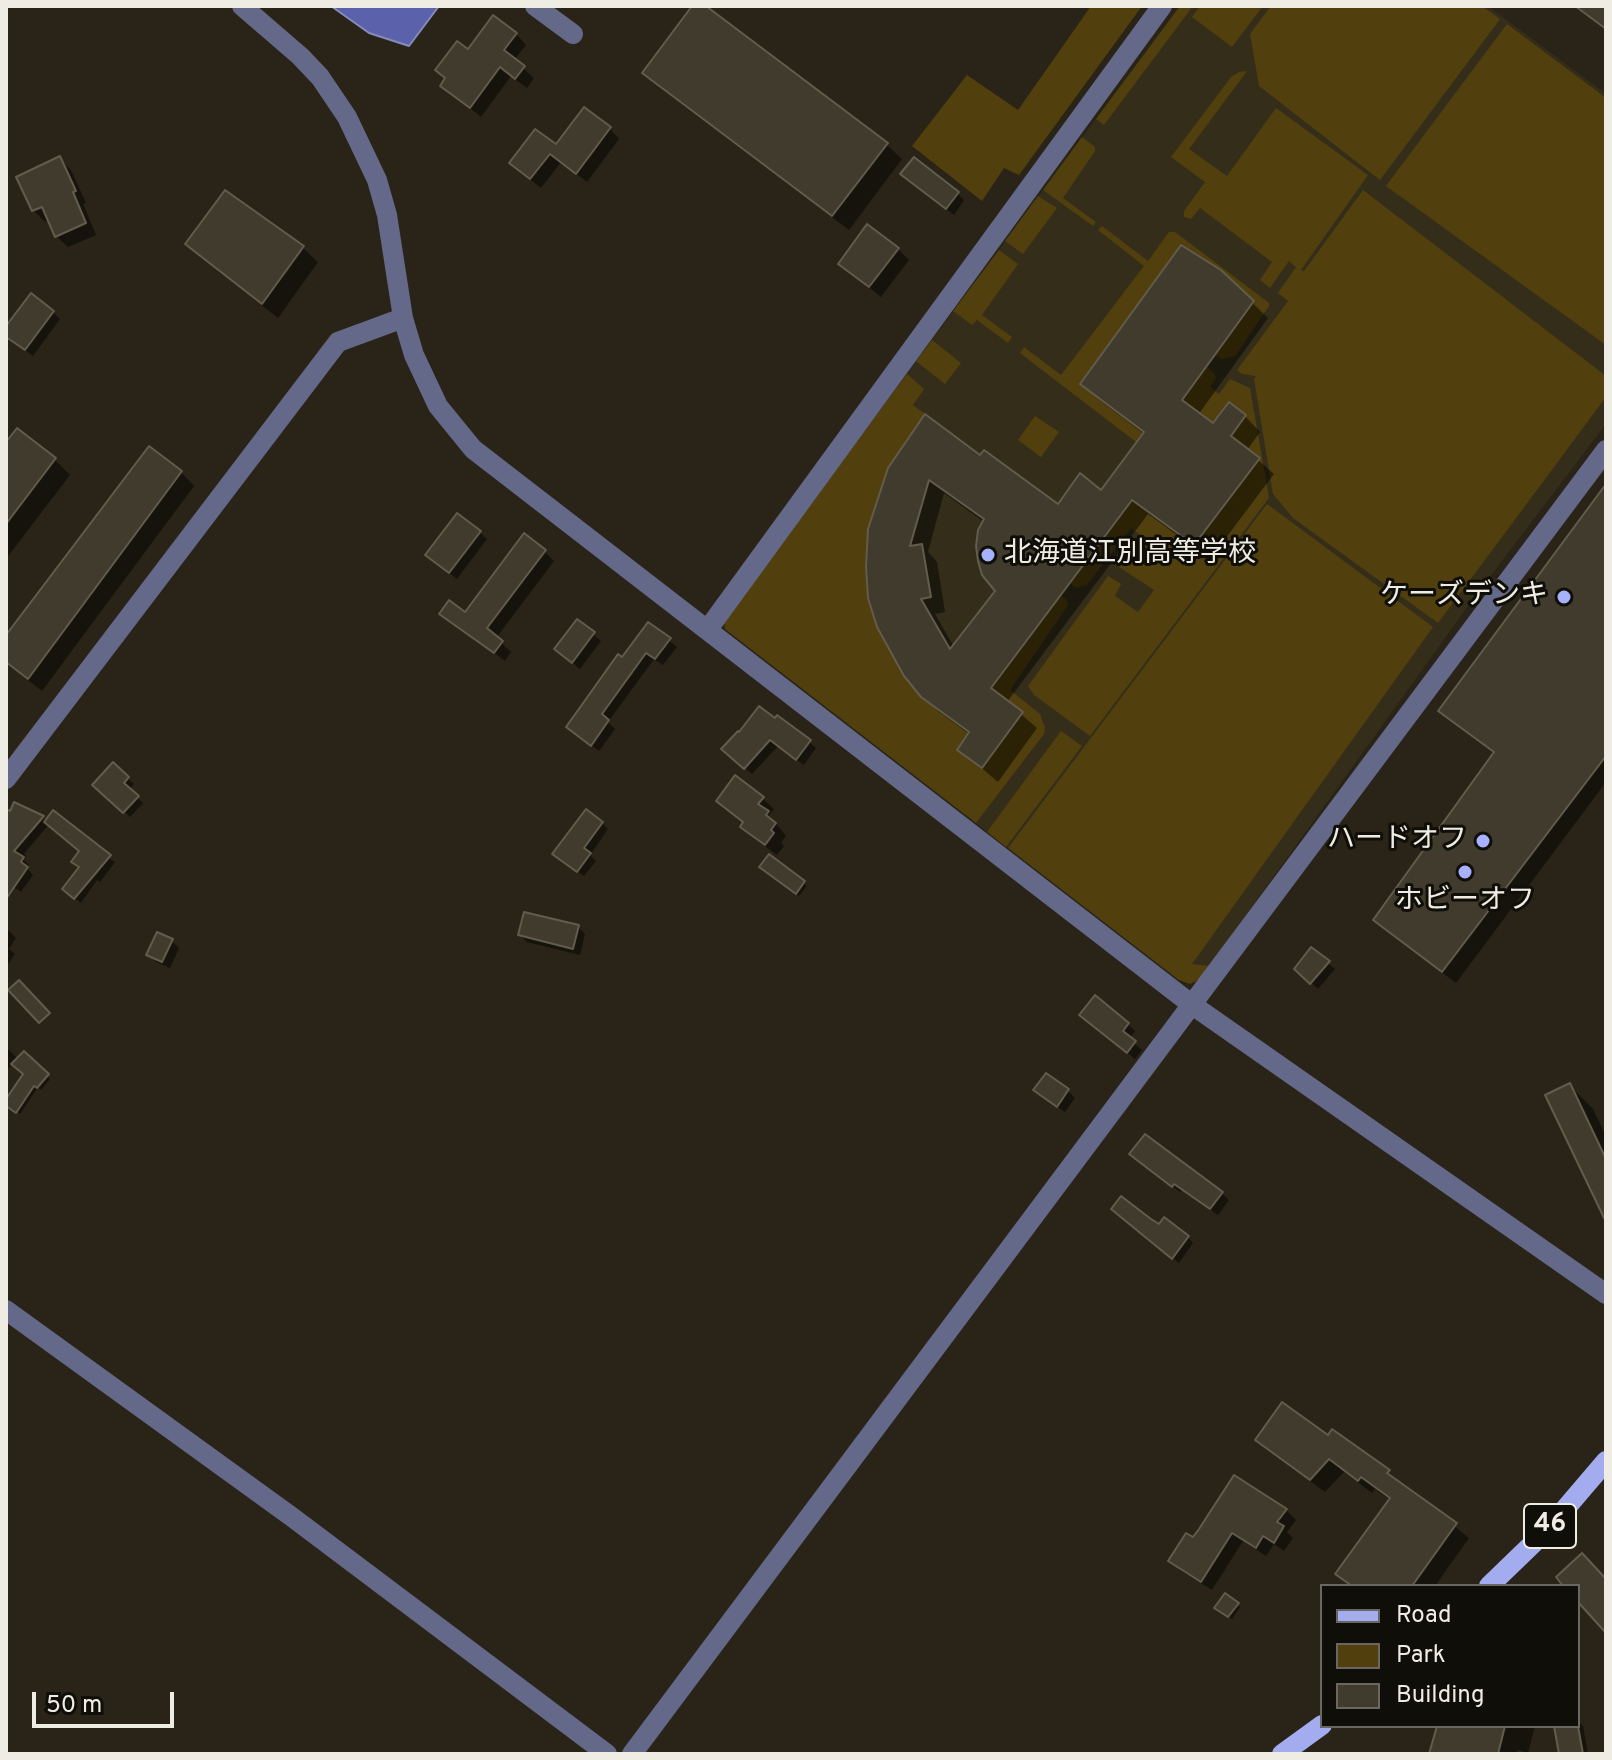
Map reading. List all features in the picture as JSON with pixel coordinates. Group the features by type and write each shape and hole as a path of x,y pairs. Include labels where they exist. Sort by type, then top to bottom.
{"main road":[{"name":"46","path":"1491,1584 1548,1529 1606,1461"},
{"path":"1285,1753 1320,1727"}],"street":[{"path":"242,6 320,77 347,117 377,180 387,215 403,318 414,355 438,406 473,449 1191,1004 1606,1294"},
{"path":"535,6 573,34"},
{"path":"708,629 1162,6"},
{"path":"6,779 338,342 403,318"},
{"path":"632,1754 1606,450"},
{"path":"6,1310 292,1517 607,1754"}],"shaded area":[{"name":"北海道江別高等学校","path":"1180,6 1488,6 1606,94 1606,424 1476,595 1200,979 1190,984 1179,980 725,629 724,620"}],"green space":[{"path":"1091,6 1142,6 1019,175 1004,168 982,201 912,146 967,75 1018,110"},
{"path":"1180,6 1193,6 1104,125 1096,119"},
{"path":"1200,6 1263,6 1232,47 1192,17"},
{"path":"1271,6 1482,6 1500,19 1380,180 1259,86 1250,34"},
{"path":"1507,24 1606,98 1606,345 1386,186"},
{"path":"1247,71 1189,149 1227,176 1276,108 1368,175 1301,270 1304,271 1363,190 1606,376 1606,397 1438,623 1293,518 1273,494 1254,379 1256,376 1237,370 1288,301 1278,293 1296,267 1289,261 1270,288 1260,280 1272,262 1200,208 1191,219 1184,217 1184,211 1205,182 1171,157 1231,77"},
{"path":"1082,137 1095,147 1095,151 1063,198 1096,222 1093,226 1043,190"},
{"path":"1038,196 1057,208 1023,254 1005,241"},
{"path":"1102,226 1148,261 1169,232 1175,232 1269,303 1235,356 1222,359 1215,355 1255,302 1221,270 1181,245 1080,383 1143,431 1136,442 1020,353 1024,347 1061,375 1144,266 1098,230"},
{"path":"999,250 1018,264 982,315 1012,337 1008,343 977,320 972,325 953,311"},
{"path":"932,340 961,363 945,384 916,361"},
{"path":"1206,366 1216,378 1210,387 1219,394 1230,379 1250,388 1269,498 1090,736 1034,695 1028,686 1108,576 1121,584 1115,596 1138,612 1154,590 1116,565 1125,559 1135,563 1138,561 1147,549 1148,541 1131,528 1087,585 1076,588 1070,583 1125,509 1128,497 1194,545 1259,458 1231,436 1246,415 1229,402 1214,423 1199,413 1152,441"},
{"path":"907,374 924,389 913,405 925,414 888,468 868,528 865,567 868,598 877,627 904,676 921,697 969,732 957,750 981,768 1023,712 992,689 1060,595 1068,605 1010,690 1040,714 1044,734 976,823 725,629 724,620"},
{"path":"1035,416 1059,432 1041,457 1018,440"},
{"path":"1267,504 1433,627 1192,964 1209,966 1200,979 1190,984 1179,980 1008,848"},
{"path":"1061,731 1082,746 1006,847 987,832"}],"water":[{"path":"331,6 439,6 409,46 369,33"}],"building":[{"path":"692,6 706,6 888,143 832,216 642,73"},
{"path":"1575,6 1606,6 1606,29"},
{"path":"493,15 517,33 504,50 525,66 515,79 500,67 470,108 440,86 445,78 435,70 457,41 468,49"},
{"path":"584,107 611,127 576,174 550,154 530,179 509,163 535,129 556,144"},
{"path":"60,156 86,223 55,237 42,207 32,211 16,177"},
{"path":"914,157 959,192 946,209 900,174"},
{"path":"225,190 304,246 262,304 185,244"},
{"path":"867,224 899,248 869,287 838,264"},
{"path":"1181,245 1221,270 1254,301 1182,400 1213,423 1229,402 1246,415 1231,436 1260,458 1194,545 1132,500 991,688 1023,712 982,768 957,750 969,732 921,697 904,676 877,627 868,598 868,529 888,468 925,414 980,455 984,450 1058,504 1080,473 1101,490 1144,432 1080,384","holes":["929,480 984,519 978,530 978,561 982,575 995,591 950,649 921,599 931,597 922,544 910,546"]},
{"path":"31,293 54,311 25,350 6,337 6,326"},
{"path":"17,428 56,458 6,524 6,442"},
{"path":"149,446 182,471 28,679 6,662 6,635"},
{"name":"ケーズデンキ","path":"1606,484 1606,756 1442,972 1373,920 1494,752 1438,711"},
{"path":"457,513 481,531 449,573 425,555"},
{"path":"524,533 546,550 487,628 503,641 494,653 439,614 449,600 465,612"},
{"path":"577,619 595,632 572,663 554,649"},
{"path":"648,622 671,638 655,659 646,653 602,714 609,720 591,746 566,727 618,654 622,657"},
{"path":"759,706 811,740 796,760 770,740 744,769 721,749"},
{"path":"113,762 129,777 124,783 139,796 123,813 92,785"},
{"path":"735,775 764,797 758,804 769,811 766,815 776,823 771,830 774,833 765,845 740,827 743,822 716,801"},
{"path":"14,802 44,816 14,851 24,857 21,862 28,867 6,899 6,809 10,811"},
{"path":"586,809 603,822 584,848 591,853 577,872 552,854"},
{"path":"53,810 111,855 74,899 62,889 79,867 71,862 79,851 44,822"},
{"path":"769,854 805,881 796,894 759,867"},
{"path":"524,912 579,925 573,949 518,935"},
{"path":"157,932 173,939 162,962 146,955"},
{"path":"1311,947 1330,961 1310,984 1294,969"},
{"path":"19,980 50,1013 39,1023 8,990"},
{"path":"1095,995 1129,1023 1123,1031 1136,1041 1127,1053 1079,1015"},
{"path":"24,1051 49,1074 37,1088 34,1086 16,1113 6,1106 6,1099 23,1074 11,1064"},
{"path":"1046,1073 1069,1089 1057,1107 1033,1090"},
{"path":"1570,1083 1606,1159 1606,1222 1545,1095"},
{"path":"1145,1134 1223,1192 1210,1209 1174,1184 1172,1187 1129,1154"},
{"path":"1121,1196 1159,1224 1164,1217 1189,1236 1172,1259 1111,1209"},
{"path":"1282,1402 1328,1435 1332,1429 1457,1523 1413,1584 1349,1584 1335,1574 1390,1498 1361,1477 1358,1481 1329,1459 1310,1480 1255,1440"},
{"path":"1234,1475 1287,1509 1277,1522 1284,1526 1274,1543 1263,1536 1256,1548 1232,1533 1201,1582 1168,1561 1186,1533 1193,1537"},
{"path":"1582,1553 1606,1579 1606,1633 1580,1604 1580,1584 1561,1584 1556,1577"},
{"path":"1225,1593 1239,1603 1228,1617 1214,1608"},
{"path":"1436,1728 1504,1728 1498,1754 1429,1754"},
{"path":"1554,1728 1578,1728 1583,1754 1559,1754"}],"place":[{"name":"北海道江別高等学校","path":"988,555"},
{"name":"ケーズデンキ","path":"1564,597"},
{"name":"ハードオフ","path":"1483,841"},
{"name":"ホビーオフ","path":"1465,872"}]}
